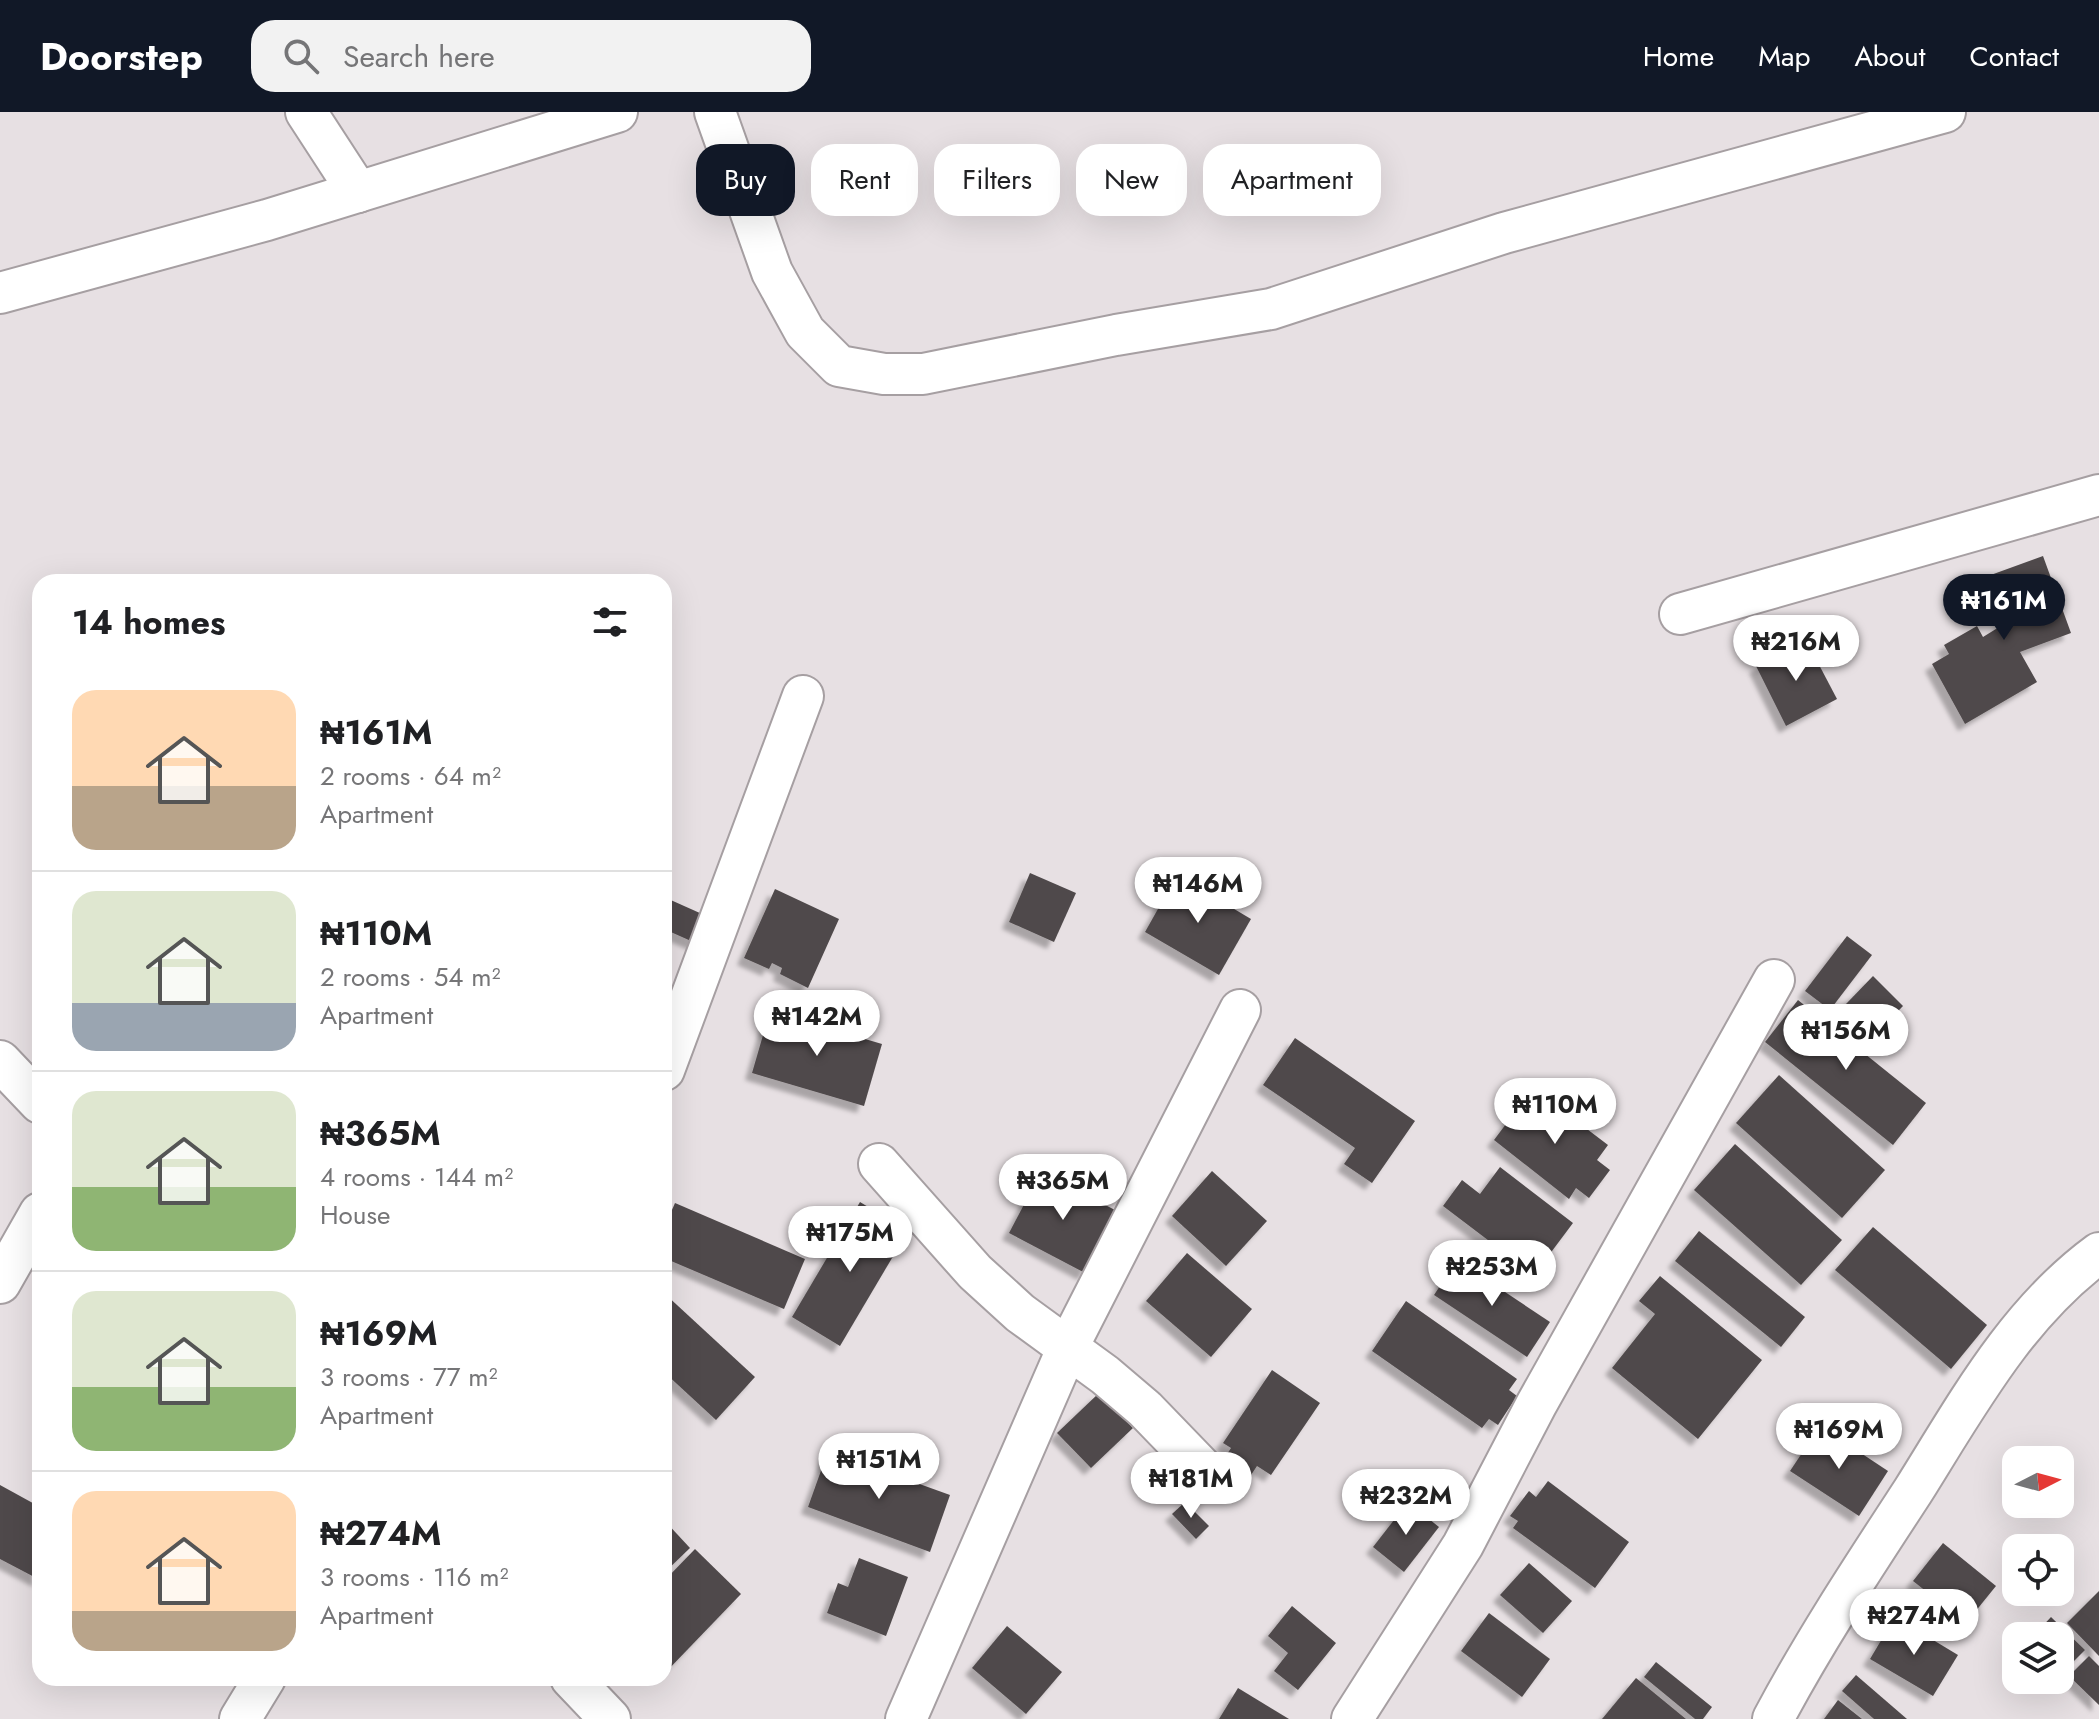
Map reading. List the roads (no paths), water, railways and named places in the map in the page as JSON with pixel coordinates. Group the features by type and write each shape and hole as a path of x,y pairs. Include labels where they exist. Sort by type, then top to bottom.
{"street":[{"path":"306,112 358,192"},
{"path":"0,293 358,192 617,112"},
{"path":"715,112 772,272 805,332 839,366 884,374 923,374 1116,335 1271,309 1504,233 1945,112"},
{"path":"1680,614 2099,495"},
{"path":"672,1048 803,696"},
{"path":"1352,1719 1463,1545 1536,1405 1774,980"},
{"path":"906,1719 1068,1347 1240,1010"},
{"path":"0,1061 32,1095"},
{"path":"879,1164 975,1272 1020,1313 1145,1409 1203,1469"},
{"path":"0,1283 32,1227"},
{"path":"1773,1719 1804,1660 2006,1345 2066,1277 2099,1253"},
{"path":"240,1719 260,1686"},
{"path":"579,1686 610,1719"}]}
